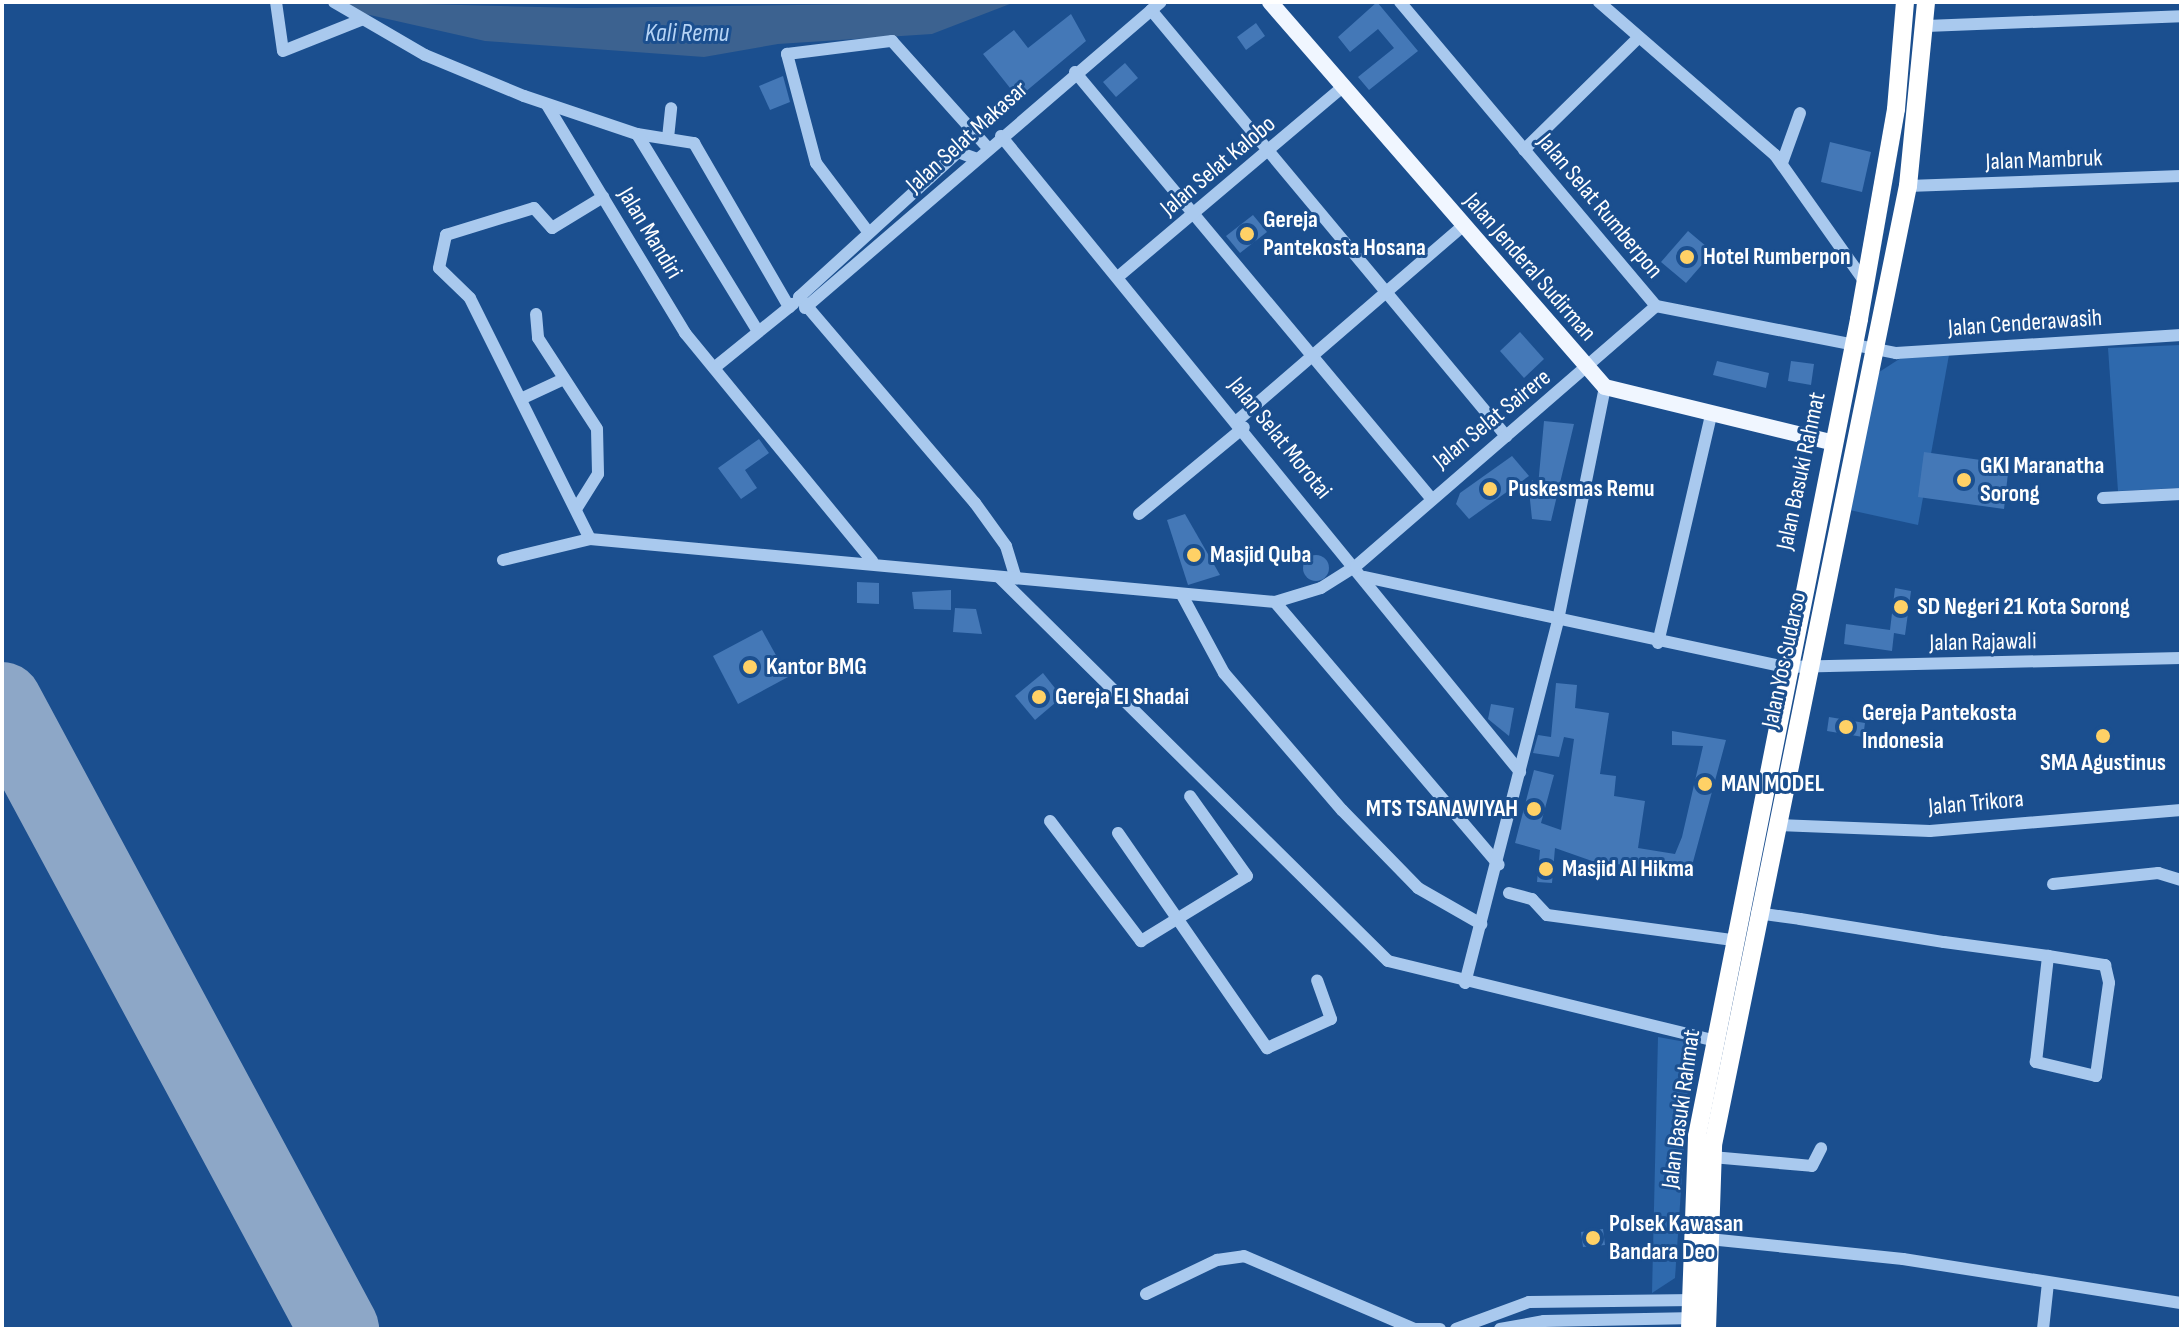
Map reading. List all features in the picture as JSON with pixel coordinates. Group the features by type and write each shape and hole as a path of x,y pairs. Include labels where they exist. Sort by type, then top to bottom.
{"highway":[{"name":"Jalan Basuki Rahmat","path":"1698,1316 1697,1136 1731,940 1865,282 1896,109 1905,2"},
{"name":"Jalan Yos Sudarso","path":"1698,1316 1709,1239 1712,1157 1739,1004 1908,186 1926,2"},
{"path":"1721,1000 1739,1004"}],"main road":[{"name":"Jalan Jenderal Sudirman","path":"1270,2 1586,369 1605,387 1830,442"}],"street":[{"path":"276,2 283,51 361,20"},
{"path":"334,2 361,20 547,105 637,134 696,145 798,305 975,503 1006,546 1016,579"},
{"name":"Jalan Selat Rumberpon","path":"1400,2 1656,306 1872,351"},
{"path":"1599,2 1635,41 1782,163 1865,282"},
{"path":"2096,2 2096,18"},
{"path":"1156,6 1267,155 1506,436"},
{"name":"Jalan Selat Makasar","path":"798,305 977,159 1075,72 1156,6"},
{"path":"1926,26 2181,16"},
{"path":"866,229 816,163 787,54 892,41 988,148"},
{"path":"1524,150 1635,41"},
{"path":"1075,72 1311,359 1430,497"},
{"name":"Jalan Selat Kalobo","path":"1119,276 1267,155 1344,86"},
{"name":"Jalan Mandiri","path":"547,105 714,368 872,561"},
{"path":"668,138 671,108"},
{"path":"1782,163 1800,113"},
{"path":"637,134 757,330"},
{"name":"Jalan Selat Morotai","path":"1001,136 1241,423 1520,772"},
{"path":"714,368 757,330 798,305 866,229 958,152 977,159"},
{"name":"Jalan Mambruk","path":"1908,186 2181,176"},
{"path":"590,539 523,398 470,298 439,268 446,235 534,208 552,228 603,197"},
{"path":"1139,514 1463,226"},
{"name":"Jalan Selat Sairere","path":"1275,602 1321,588 1356,566 1430,497 1586,369 1656,306"},
{"path":"536,314 536,334 593,417 600,443 598,474 577,508"},
{"name":"Jalan Cenderawasih","path":"1872,351 2181,335"},
{"path":"523,398 564,379"},
{"path":"1465,983 1499,865 1558,620 1605,387"},
{"path":"1658,643 1711,415"},
{"path":"2103,498 2181,494"},
{"path":"503,560 590,539 872,561 1000,578 1275,602 1499,865"},
{"name":"Jalan Rajawali","path":"1365,577 1658,643 1786,667 2181,658"},
{"path":"1000,578 1388,961 1465,983 1713,1040"},
{"path":"1182,595 1224,673 1342,810 1418,888 1481,924"},
{"path":"1050,821 1133,939 1147,939 1247,876 1190,796"},
{"name":"Jalan Trikora","path":"1776,825 1930,831 2181,810"},
{"path":"1118,833 1267,1048 1331,1019 1317,980"},
{"path":"2053,884 2158,873 2181,880"},
{"path":"1509,893 1532,899 1547,915 1731,940"},
{"path":"1757,913 2048,956 2109,971 2096,1076 2036,1062 2048,956"},
{"path":"1712,1157 1812,1166 1821,1148"},
{"path":"1709,1239 2181,1303"},
{"path":"1146,1294 1217,1260 1256,1260 1414,1329 1440,1329"},
{"path":"2043,1329 2048,1283"},
{"path":"1456,1329 1529,1302 1698,1316"},
{"path":"1500,1329 1544,1321 1698,1316"}],"shaded area":[{"path":"2181,345 2181,488 2118,491 2108,348"},
{"path":"1949,355 1918,525 1845,509 1873,376 1904,356"},
{"path":"1658,1037 1691,1043 1675,1278 1652,1293"}],"water":[{"name":"Kali Remu","path":"342,2 581,8 1015,2 932,34 778,44 704,57 485,41 361,13"}],"building":[{"path":"1377,2 1418,51 1369,90 1358,77 1394,48 1378,29 1350,52 1338,37"},
{"path":"1071,14 1086,41 1018,98 983,54 1014,30 1028,48"},
{"path":"1256,23 1265,36 1246,50 1237,37"},
{"path":"1125,63 1138,78 1116,97 1103,82"},
{"path":"783,76 790,102 770,110 759,86"},
{"path":"1830,142 1871,152 1862,192 1821,182"},
{"name":"Gereja Pantekosta Hosana","path":"1253,215 1267,232 1240,253 1226,236"},
{"name":"Hotel Rumberpon","path":"1688,231 1713,252 1686,283 1661,262"},
{"path":"1520,332 1544,359 1524,378 1500,351"},
{"path":"1717,361 1769,373 1766,388 1713,375"},
{"path":"1791,361 1814,364 1811,385 1788,381"},
{"path":"1544,421 1574,424 1551,521 1532,519 1530,500 1532,480 1538,486"},
{"path":"759,439 769,453 745,470 757,488 741,499 718,468"},
{"name":"GKI Maranatha Sorong","path":"1924,452 2009,464 2004,509 1918,497"},
{"name":"Puskesmas Remu","path":"1512,456 1529,476 1469,519 1456,504 1460,493"},
{"name":"Masjid Quba","path":"1185,514 1220,575 1188,585 1167,520"},
{"path":"1316,555 1325,559 1329,568 1325,577 1316,581 1307,577 1303,568 1307,559"},
{"path":"857,582 879,583 879,604 857,603"},
{"name":"SD Negeri 21 Kota Sorong","path":"1895,588 1911,591 1905,635 1894,633 1892,651 1844,644 1846,624 1890,630"},
{"path":"951,590 951,610 914,609 912,592"},
{"path":"955,608 976,609 982,634 953,632"},
{"name":"Kantor BMG","path":"762,630 788,677 738,704 713,656"},
{"name":"Gereja El Shadai","path":"1043,673 1062,697 1035,720 1015,696"},
{"path":"1556,683 1577,685 1575,708 1609,713 1600,774 1616,776 1614,796 1645,801 1638,848 1675,854 1682,837 1703,746 1672,745 1672,731 1726,740 1690,873 1592,861 1555,848 1552,883 1537,882 1540,850 1515,843 1534,770 1554,775 1541,823 1561,830 1574,739 1564,737 1559,757 1533,753 1538,735 1551,737"},
{"path":"1491,704 1514,708 1509,736 1488,719"},
{"name":"Gereja Pantekosta Indonesia","path":"1829,717 1865,723 1863,737 1827,731"},
{"name":"Polsek Kawasan Bandara Deo","path":"1603,1229 1605,1245 1583,1247 1581,1232"}],"runway":[{"path":"2,702 339,1329"}],"place":[{"name":"Gereja Pantekosta Hosana","path":"1247,234"},
{"name":"Hotel Rumberpon","path":"1687,257"},
{"name":"GKI Maranatha Sorong","path":"1964,480"},
{"name":"Puskesmas Remu","path":"1490,489"},
{"name":"Masjid Quba","path":"1194,555"},
{"name":"SD Negeri 21 Kota Sorong","path":"1901,607"},
{"name":"Kantor BMG","path":"750,667"},
{"name":"Gereja El Shadai","path":"1039,697"},
{"name":"Gereja Pantekosta Indonesia","path":"1846,727"},
{"name":"SMA Agustinus","path":"2103,736"},
{"name":"MAN MODEL","path":"1705,784"},
{"name":"MTS TSANAWIYAH","path":"1534,809"},
{"name":"Masjid Al Hikma","path":"1546,869"},
{"name":"Polsek Kawasan Bandara Deo","path":"1593,1238"}]}
